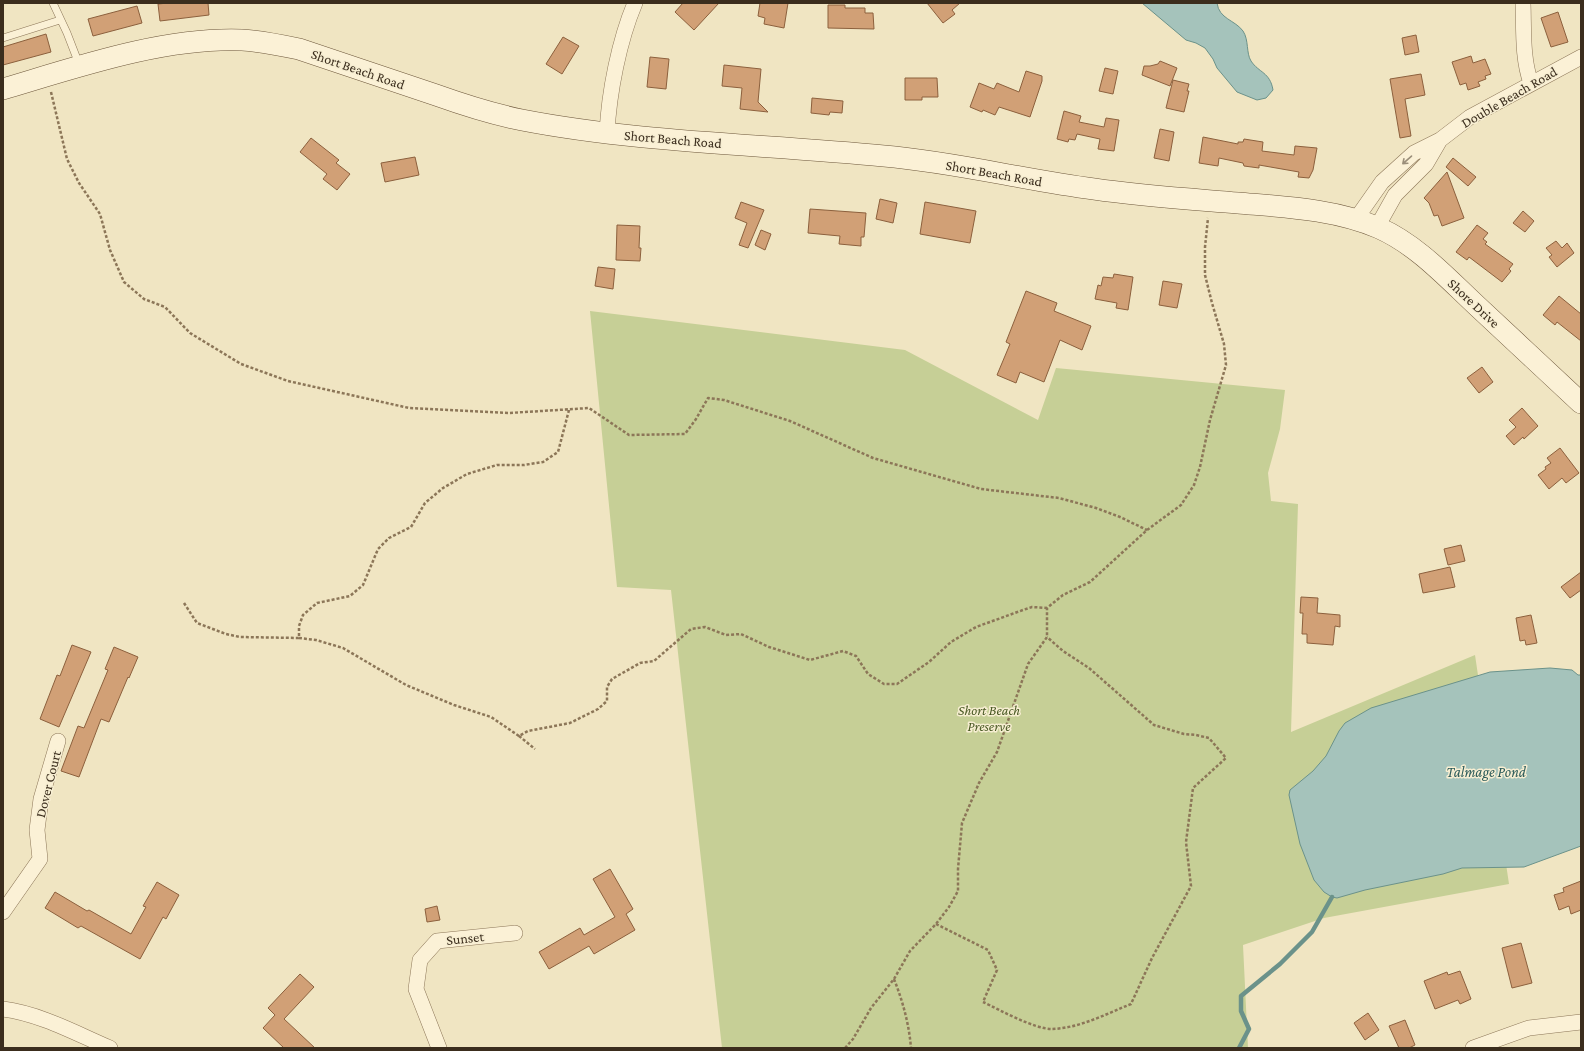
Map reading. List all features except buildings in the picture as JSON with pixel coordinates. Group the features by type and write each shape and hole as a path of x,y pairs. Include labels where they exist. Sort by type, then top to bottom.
{"main road":[{"name":"Short Beach Road","path":"3,89 80,66 164,46 241,40 272,43 299,49 426,92 496,114 521,120 607,133 888,156 950,164 1070,186 1142,196 1291,207 1356,219"},
{"name":"Shore Drive","path":"1356,219 1377,227 1404,242 1422,255 1581,403"}],"street":[{"path":"607,133 608,114 619,51 626,23 635,3"},
{"path":"1523,3 1524,53 1526,70 1531,83"},
{"name":"Double Beach Road","path":"1356,219 1382,182 1414,153 1440,140 1470,117 1581,57"},
{"name":"Double Beach Road","path":"1377,227 1395,195 1426,164 1440,140"},
{"name":"Dover Court","path":"3,912 40,859 37,830 41,799 58,741"},
{"name":"Sunset","path":"439,1048 416,989 420,960 437,941 515,933"},
{"path":"3,1009 19,1011 40,1017 110,1048"},
{"path":"1473,1048 1529,1028 1581,1022"}],"lane":[{"path":"53,3 70,38 80,66"},
{"path":"3,38 60,20"}],"path":[{"path":"47,76 67,159 79,183 100,214 110,250 124,282 144,299 165,307 190,333 241,364 288,382 409,408 509,412 589,408 629,435 685,434 708,398 724,400 790,421 873,458 981,489 1066,500 1096,508 1120,517 1147,530"},
{"path":"519,736 528,731 570,722 598,709 608,701 607,687 612,679 640,663 654,661 692,629 705,627 726,635 741,634 769,647 810,660 843,651 856,656 868,674 884,684 896,684 929,662 951,642 976,627 994,619 1023,610 1032,608 1048,608 1063,595 1090,582 1147,530 1181,505 1194,485 1200,467 1210,420 1226,365 1224,344 1205,275 1205,246 1211,201"},
{"path":"300,638 299,626 303,615 317,603 350,596 363,585 378,549 389,538 411,527 425,503 443,488 467,474 497,465 524,465 543,462 558,452 569,410"},
{"path":"184,603 197,623 226,634 240,637 300,638 316,640 342,648 406,685 454,705 492,717 535,749"},
{"path":"845,1048 853,1039 872,1008 894,979 910,951 936,924 949,907 958,891 958,869 962,822 978,783 997,752 1028,664 1047,637 1048,608"},
{"path":"936,924 988,950 997,970 983,1002 1026,1022 1051,1029 1077,1026 1131,1004 1152,958 1191,886 1186,842 1193,788 1226,758 1209,738 1184,734 1154,725 1089,668 1063,651 1047,637"},
{"path":"894,979 902,1001 909,1029 911,1048"}],"green space":[{"name":"Short Beach Preserve","path":"590,311 905,350 1038,420 1056,368 1285,390 1280,429 1268,473 1271,501 1298,504 1291,732 1475,655 1509,884 1324,918 1243,945 1248,1048 722,1048 671,590 617,587"}],"water":[{"path":"1142,3 1217,3 1221,13 1243,31 1246,38 1249,58 1254,65 1267,76 1272,84 1273,90 1266,98 1257,100 1237,92 1217,68 1213,59 1205,48 1186,40"},
{"name":"Talmage Pond","path":"1550,668 1572,670 1578,675 1581,675 1581,846 1524,867 1462,868 1443,874 1365,890 1337,898 1324,892 1314,880 1300,844 1289,795 1290,790 1313,771 1326,756 1339,731 1345,723 1371,708 1490,672"}],"waterway":[{"path":"1239,1048 1249,1029 1241,1011 1241,996 1280,964 1312,932 1332,897"}]}
